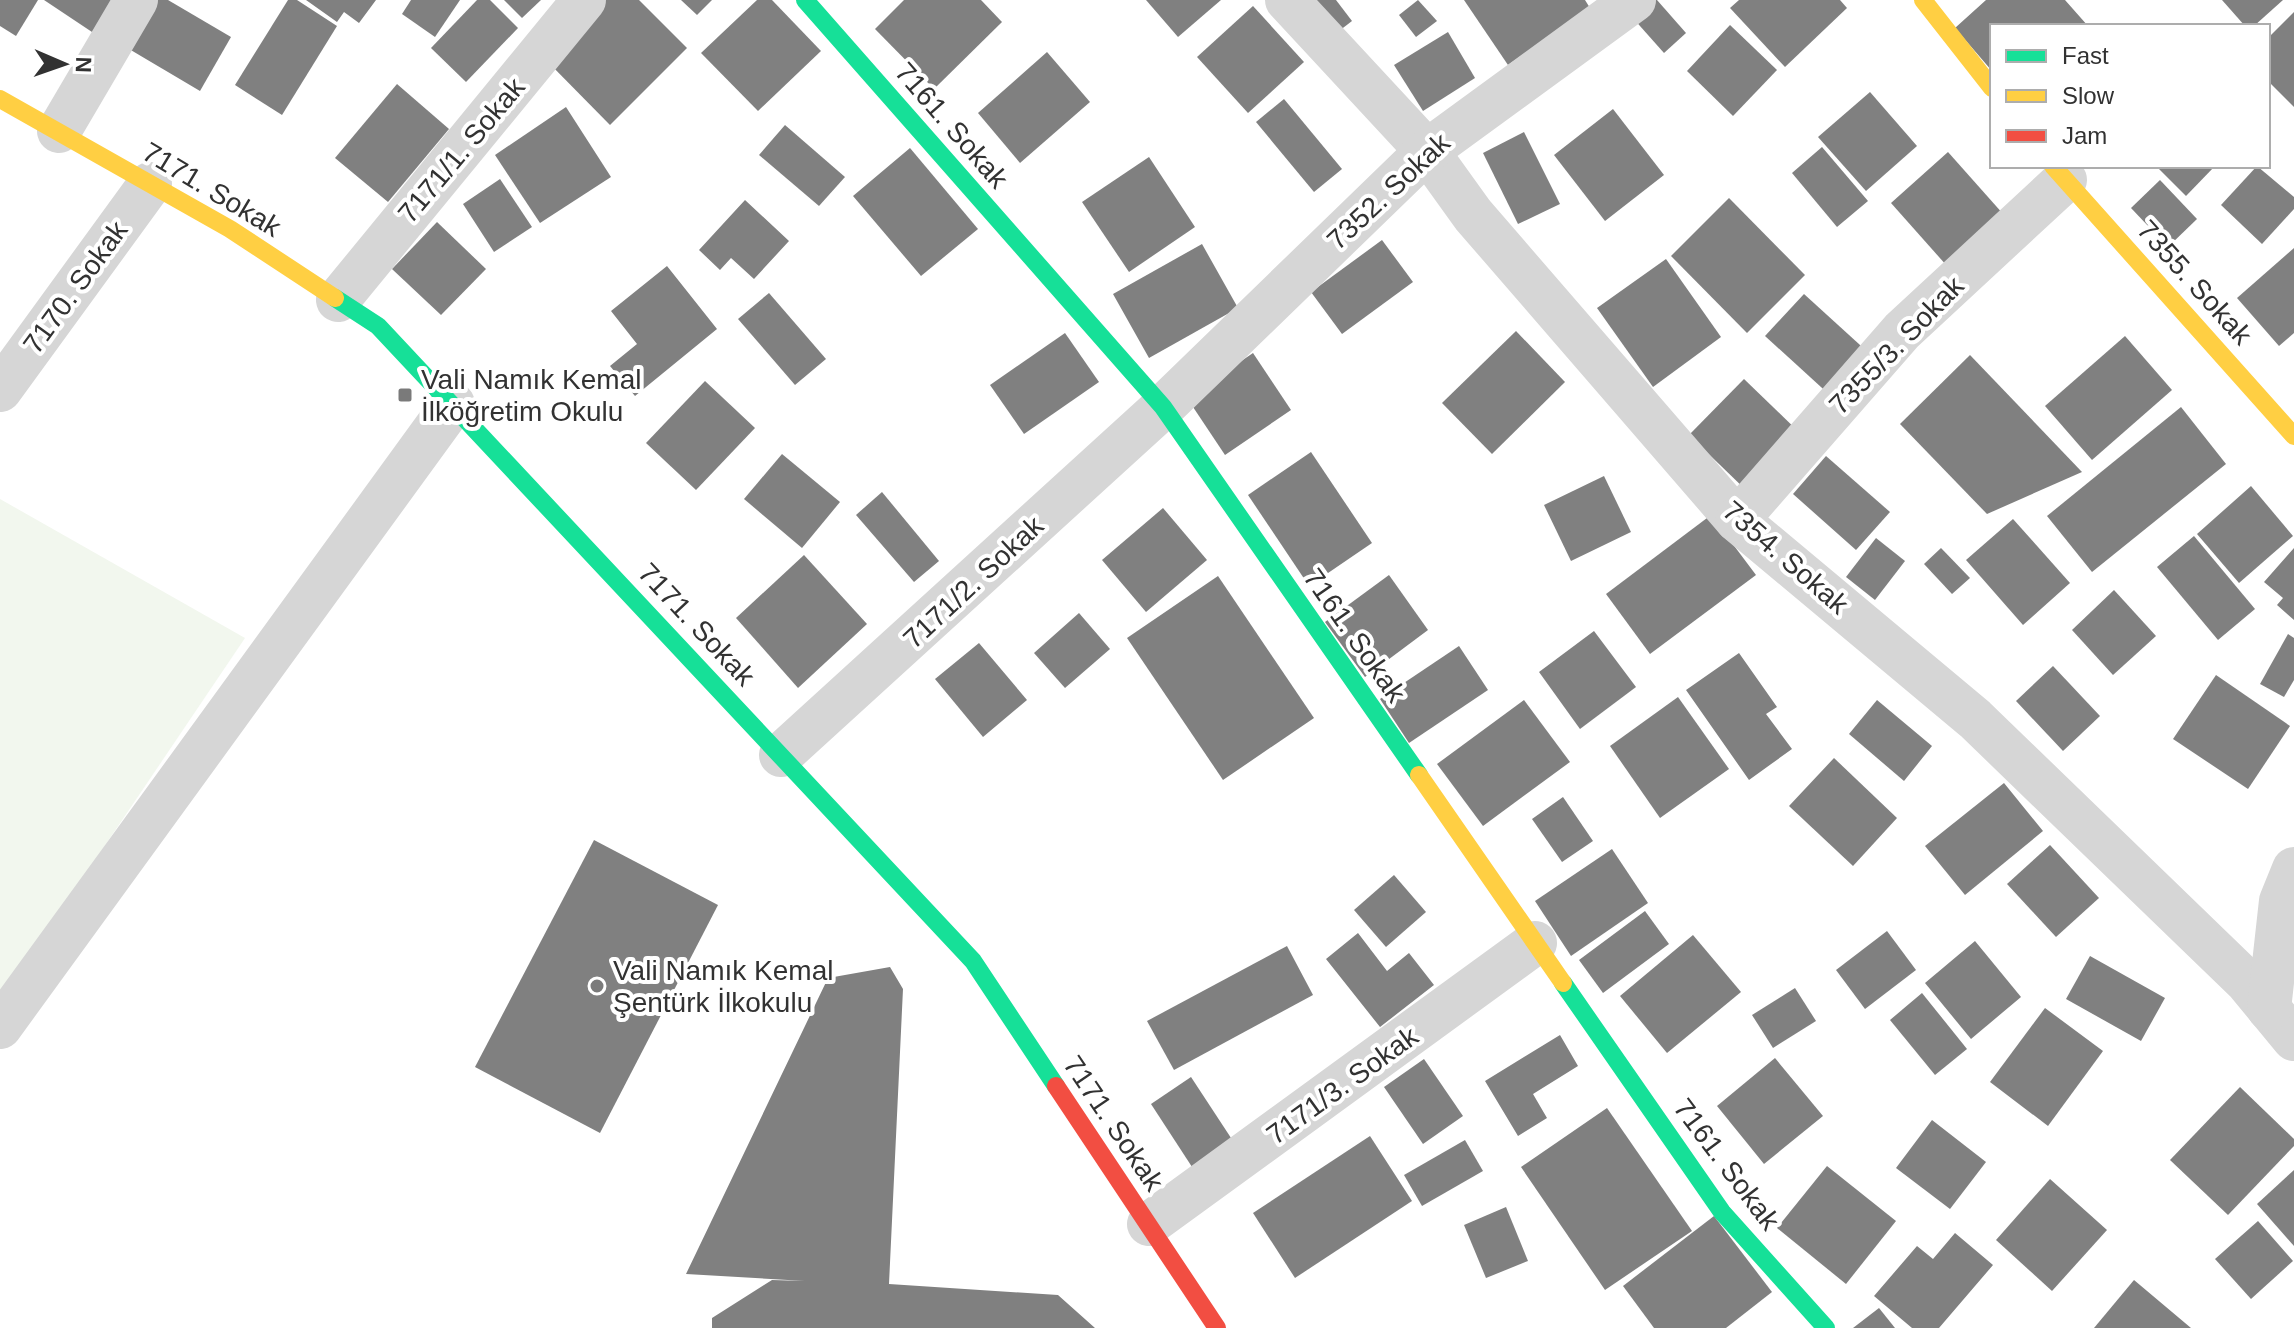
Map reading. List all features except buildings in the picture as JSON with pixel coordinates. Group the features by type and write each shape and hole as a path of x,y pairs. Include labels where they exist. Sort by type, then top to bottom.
{"street":[{"path":"59,131 136,0"},
{"name":"7171/1. Sokak","path":"338,300 584,0"},
{"name":"7161. Sokak","path":"805,0 1163,407 1722,1212 1826,1328"},
{"name":"7354. Sokak","path":"1287,0 1427,151 1473,215 1737,520 1975,719 2247,982 2282,1024"},
{"name":"7352. Sokak","path":"1163,407 1427,151 1634,0"},
{"path":"1923,0 1990,85"},
{"name":"7171. Sokak","path":"0,99 230,229 378,326 973,961 1217,1328"},
{"name":"7355/3. Sokak","path":"1737,520 1902,331 2059,173"},
{"name":"7355. Sokak","path":"2059,173 2263,397 2294,436"},
{"name":"7170. Sokak","path":"0,390 150,184"},
{"path":"0,1027 453,404"},
{"name":"7171/2. Sokak","path":"781,755 1163,407"},
{"path":"2282,1024 2281,901 2294,869"},
{"name":"7171/3. Sokak","path":"1149,1224 1535,943"}],"shaded area":[{"path":"0,499 245,638 0,1001"}],"traffic: fast":[{"path":"805,0 1163,407 1419,775"},
{"path":"335,298 378,326 973,961 1056,1086"},
{"path":"1563,983 1722,1212 1826,1328"}],"traffic: slow":[{"path":"1923,0 1990,85"},
{"path":"0,99 230,229 335,298"},
{"path":"2055,168 2294,436"},
{"path":"1419,775 1563,983"}],"traffic: jam":[{"path":"1056,1086 1217,1328"}],"place":[{"name":"Vali Namık Kemal İlköğretim Okulu","path":"405,395"},
{"name":"Vali Namık Kemal Şentürk İlkokulu","path":"597,986"}]}
